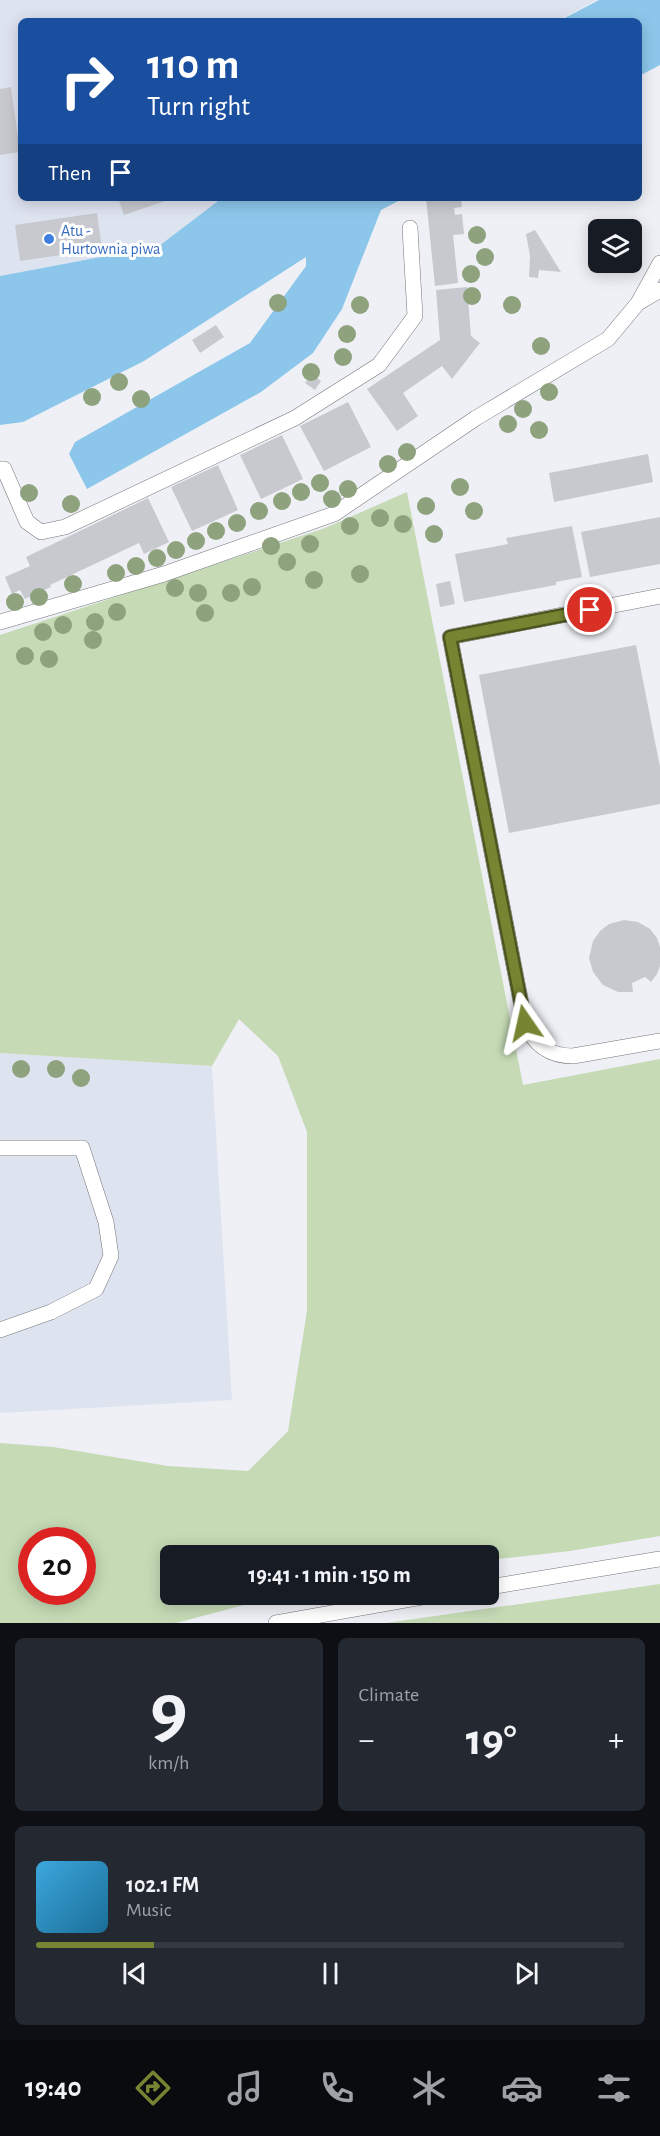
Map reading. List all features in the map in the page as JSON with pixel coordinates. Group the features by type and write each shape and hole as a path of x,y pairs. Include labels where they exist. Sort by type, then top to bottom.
{"lane":[{"path":"0,470 4,469 27,522 41,532 65,527 295,418 379,365 415,316 410,228"},
{"path":"0,622 164,574 334,514 476,418 608,339 638,303 660,263"},
{"path":"638,303 660,290"},
{"path":"660,596 450,637 529,1034 542,1048 561,1056 660,1041"},
{"path":"0,1148 82,1148 106,1222 111,1256 96,1289 51,1312 0,1330"},
{"path":"499,1585 660,1559"},
{"path":"276,1623 377,1605"}],"shaded area":[{"path":"0,0 597,0 562,18 18,18 18,201 218,201 159,246 0,276"},
{"path":"0,1053 212,1066 232,1400 0,1413"}],"green space":[{"path":"407,492 523,1085 660,1059 660,1536 570,1551 499,1559 499,1545 160,1545 160,1605 244,1605 176,1623 0,1623 0,1443 53,1447 168,1466 248,1471 288,1431 307,1311 307,1132 278,1056 239,1019 212,1066 0,1053 0,635 325,528"},
{"path":"660,1584 660,1623 386,1623"}],"water":[{"path":"599,0 660,0 660,65 642,74 642,18 565,18"},
{"path":"218,201 398,201 381,210 342,309 313,353 261,392 87,489 69,454 75,442 250,343 306,266 306,257 144,361 23,422 0,425 0,276 159,246"}],"building":[{"path":"11,87 18,152 0,155 0,89"},
{"path":"119,201 165,201 124,215"},
{"path":"426,201 461,201 462,207 454,208 455,215 462,214 464,234 453,235 458,283 435,286"},
{"path":"97,213 102,249 20,261 15,225"},
{"path":"535,230 561,272 539,270 538,278 529,277 530,256 526,234"},
{"path":"467,287 471,336 480,343 452,379 442,366 403,393 418,416 397,431 367,389 440,340 436,290"},
{"path":"216,325 224,337 200,353 192,340"},
{"path":"312,374 321,381 315,390 305,383"},
{"path":"348,402 371,447 324,471 300,426"},
{"path":"282,435 303,479 261,499 240,455"},
{"path":"648,454 653,482 554,502 549,473"},
{"path":"218,465 238,510 192,531 171,487"},
{"path":"148,498 169,542 144,554 139,543 25,599 20,590 12,594 5,577 30,566 26,557"},
{"path":"660,517 660,564 590,577 581,532"},
{"path":"572,526 582,577 556,582 556,585 464,602 455,554 508,544 506,538"},
{"path":"450,581 455,604 440,607 436,584"},
{"path":"636,645 660,767 660,804 509,833 479,675"},
{"path":"624,920 638,922 650,929 660,947 660,966 657,974 651,982 645,977 632,983 633,992 618,992 603,985 593,972 589,958 593,941 600,931 609,924"}],"place":[{"name":"Atu - Hurtownia piwa","path":"49,239"}],"route":[{"path":"525,1023 450,637 590,610"}]}
